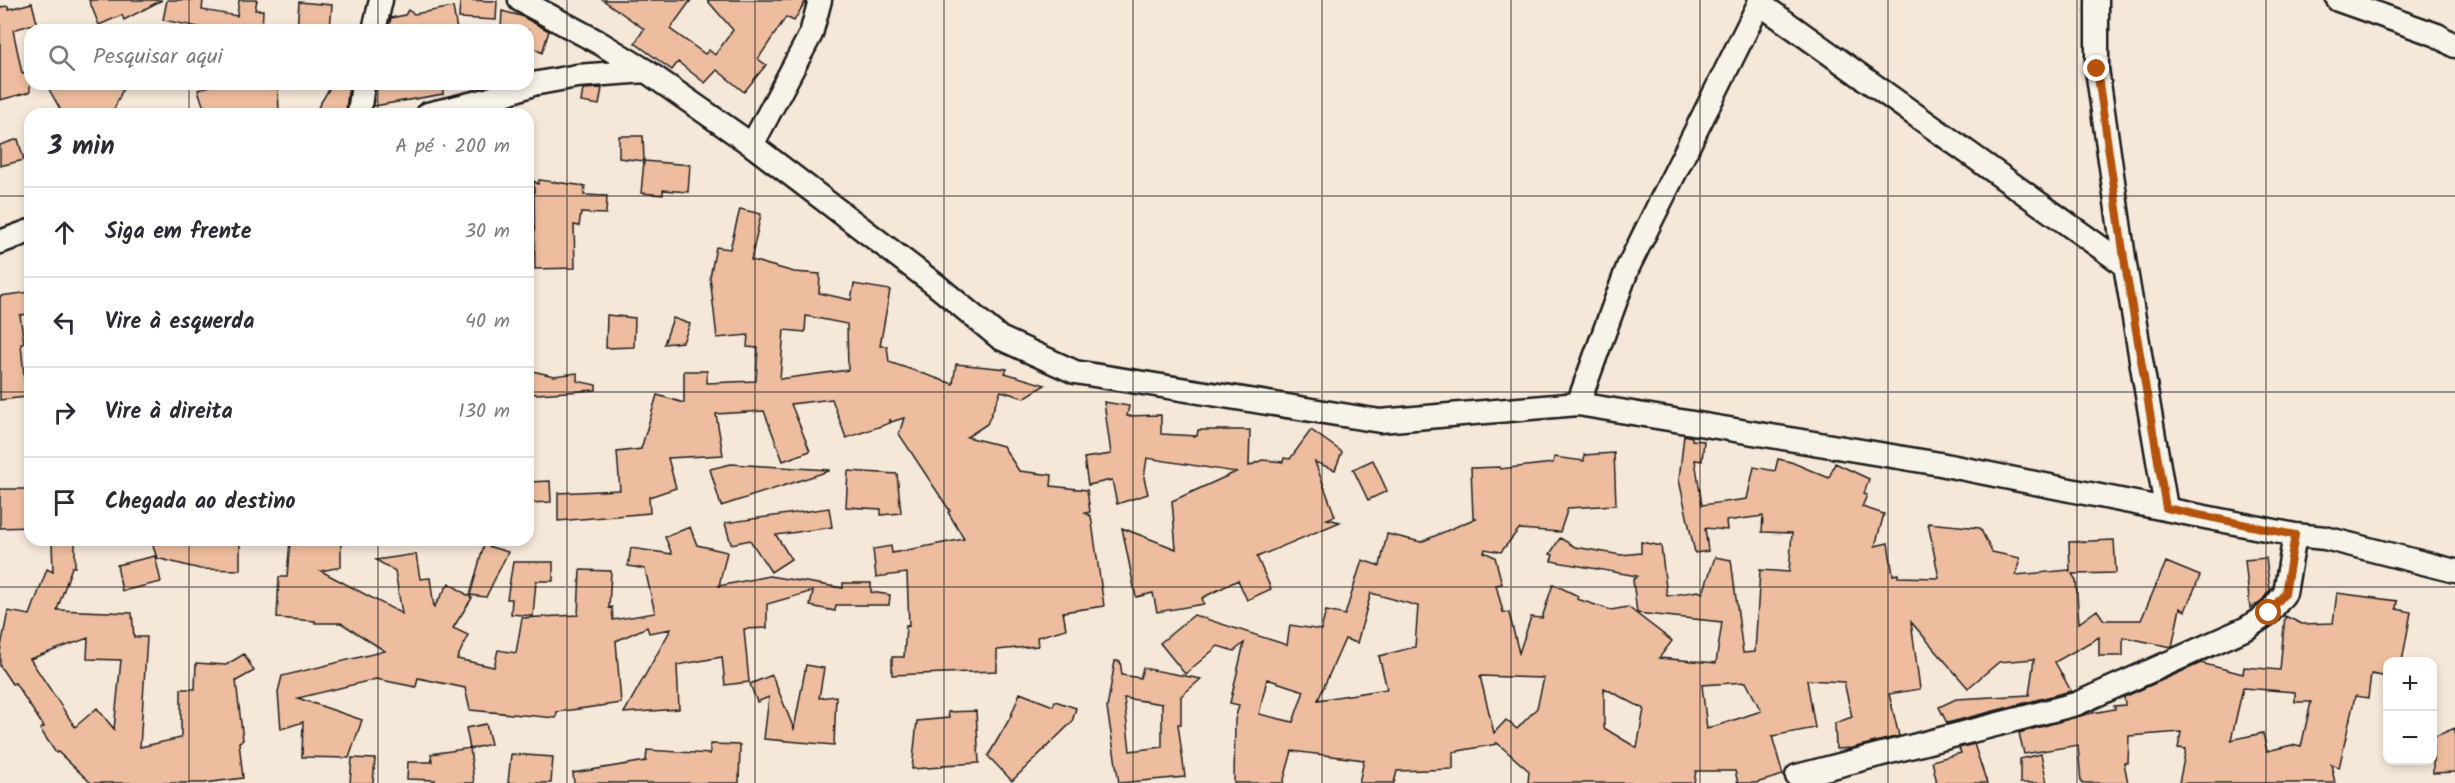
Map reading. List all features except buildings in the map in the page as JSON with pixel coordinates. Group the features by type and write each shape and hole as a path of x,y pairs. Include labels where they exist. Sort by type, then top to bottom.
{"street":[{"path":"375,24 381,0"},
{"path":"520,0 646,71 752,145 936,285 1000,338 1075,372 1380,421 1578,404 1940,464 2295,535 2325,538 2455,571"},
{"path":"752,145 811,34 819,0"},
{"path":"2097,0 2097,69 2125,265 2166,508"},
{"path":"2338,0 2437,35 2455,46"},
{"path":"1578,404 1628,267 1760,2 2125,265"},
{"path":"534,84 577,76 646,71"},
{"path":"360,108 362,90"},
{"path":"453,108 516,90"},
{"path":"0,242 24,233"},
{"path":"1797,776 2076,704 2247,628 2269,613 2285,593 2295,535"}],"route":[{"path":"2097,69 2125,265 2166,508 2295,535 2285,593 2269,613"}]}
